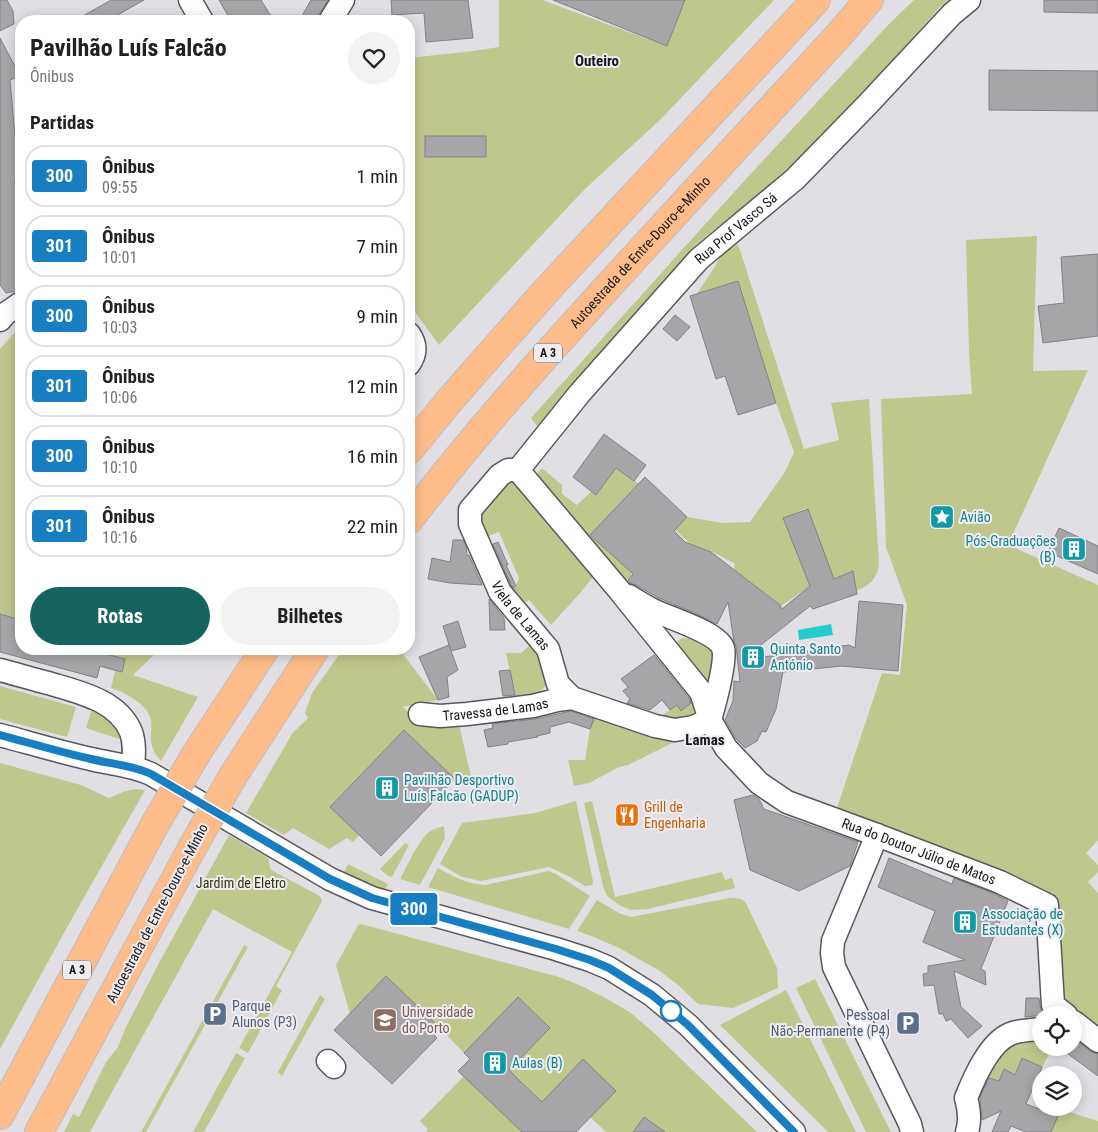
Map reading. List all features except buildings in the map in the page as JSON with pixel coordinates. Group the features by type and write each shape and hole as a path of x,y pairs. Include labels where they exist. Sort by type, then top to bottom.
{"highway":[{"path":"795,22 812,0"},
{"path":"415,443 545,292 816,0"},
{"path":"838,36 869,0"},
{"path":"838,36 877,0"},
{"name":"Autoestrada de Entre-Douro-e-Minho","path":"415,512 512,392 838,36"},
{"name":"A 3","path":"0,1115 154,826 196,754 261,655"},
{"name":"Autoestrada de Entre-Douro-e-Minho","path":"39,1132 192,848 233,776 311,655"}],"street":[{"path":"190,0 199,15"},
{"path":"334,15 343,0"},
{"name":"Rua Prof Vasco Sá","path":"518,470 580,394 699,259 795,179 952,14 970,0"},
{"name":"Viela de Lamas","path":"518,470 508,470 500,475 470,510 470,524 500,592 548,649 558,684 572,698"},
{"name":"Rua do Doutor Júlio de Matos","path":"518,470 619,590 701,692 710,720 726,748 759,783 787,802 1000,882 1047,905 1054,1006"},
{"name":"Rua do Doutor Júlio de Matos","path":"619,590 653,610 705,632 720,643 723,650 723,658 710,720"},
{"path":"0,670 80,692 112,708 122,718 131,733 134,743 133,767"},
{"path":"572,698 655,726 675,730 693,727 710,720"},
{"name":"Travessa de Lamas","path":"420,714 440,716 467,714 533,706 572,698"},
{"path":"0,735 81,757 133,767 151,774 330,879 372,898 556,949 609,968 652,995 688,1025 794,1132"},
{"path":"877,835 833,941 832,953 834,967 910,1124 912,1132"},
{"path":"1082,1028 1098,1041"},
{"path":"967,1132 969,1111 966,1098 981,1064 997,1043 1010,1034 1032,1030"}],"green space":[{"path":"499,0 542,0 667,46 685,1 683,0 774,0 661,119 584,190 439,345 415,312 415,57 499,47"},
{"path":"914,0 949,0 940,7 853,105 788,172 696,244 538,428 531,418 735,191 890,23"},
{"path":"1037,236 1033,371 1088,370 1008,545 1098,585 1098,840 1086,853 1098,865 1098,872 1088,882 1098,893 1098,1035 1082,1022 1082,1006 1062,1006 1056,1001 1056,903 833,820 882,673 900,675 907,605 886,547 881,399 972,394 966,240"},
{"path":"738,244 804,449 839,440 831,403 869,399 879,565 872,581 856,591 834,579 806,508 783,519 810,586 781,606 735,570 735,564 715,553 692,545 675,530 687,517 723,523 750,522 785,472 794,452 776,403 738,281 697,294 724,252"},
{"path":"15,332 15,655 154,655 133,675 198,697 161,761 153,748 151,722 146,710 136,700 111,688 115,671 100,667 97,678 0,652 0,349"},
{"path":"542,468 562,485 562,494 577,505 616,468 642,486 632,490 591,534 632,574 626,582 536,480"},
{"path":"511,477 593,577 551,625 529,600 518,607 505,591 516,586 519,578 499,532 480,539 475,509"},
{"path":"682,638 694,639 708,646 712,652 710,679 705,682 675,644"},
{"path":"532,643 540,652 548,680 543,689 530,699 516,700 506,653 521,653"},
{"path":"339,655 404,655 438,700 403,707 419,722 458,720 472,781 455,779 404,730 330,807 359,835 353,842 347,838 329,849 293,828 284,835 246,813 292,734 308,718 305,713 312,693"},
{"path":"0,686 76,707 67,737 0,719"},
{"path":"693,701 694,709 690,721 657,719 677,705 681,710"},
{"path":"93,706 105,713 128,742 86,728"},
{"path":"595,714 678,740 589,783 574,786 568,760 585,760 590,729"},
{"path":"0,763 81,785 109,798 131,790 145,790 0,1049"},
{"path":"576,801 593,881 592,885 585,886 549,867 481,881 462,877 440,864 462,823 535,813"},
{"path":"592,801 615,897 722,872 725,880 732,878 735,888 648,909 631,910 621,906 608,897 603,886 584,803"},
{"path":"444,826 445,838 420,885 400,879 424,837 431,830"},
{"name":"Jardim de Eletro","path":"229,835 268,858 271,870 322,899 276,986 282,990 248,1053 239,1048 292,952 213,909 90,1132 64,1132 73,1114 79,1117 106,1062 118,1047 126,1027 159,963"},
{"path":"405,843 409,845 392,877 388,876 380,869"},
{"path":"348,864 388,884 383,893 343,874"},
{"path":"438,868 461,880 485,885 548,871 556,874 590,896 569,929 428,887"},
{"path":"730,898 739,899 746,903 777,968 778,988 733,1008 698,1004 660,971 619,948 577,931 597,900 619,913 631,917"},
{"path":"361,924 559,977 609,1000 631,1013 654,1033 757,1132 665,1132 644,1117 633,1132 606,1132 590,1117 583,1060 542,1102 509,1070 550,1028 518,997 464,1053 386,976 350,1014 336,965 358,925"},
{"path":"244,945 248,947 146,1132 141,1132"},
{"path":"815,979 891,1132 866,1132 796,988"},
{"path":"786,990 856,1132 828,1132 720,1025"},
{"path":"320,995 325,999 282,1076 278,1072"},
{"path":"1032,1038 1032,1056 1048,1056 1043,1066 1022,1058 1015,1075 1004,1069 999,1081 980,1075 1006,1045"},
{"path":"236,1053 245,1058 204,1132 193,1132"},
{"path":"464,1076 522,1132 426,1132 428,1129 420,1121"},
{"path":"1057,1116 1082,1116 1098,1121 1098,1132 1051,1132"}],"water":[{"path":"831,624 833,635 799,640 798,630"}],"bus line":[{"name":"300","path":"0,735 81,757 143,770 330,879 372,898 556,949 609,968 652,995 688,1025 794,1132"}],"place":[{"name":"Avião","path":"942,517"},
{"name":"Pós-Graduações (B)","path":"1074,549"},
{"name":"Quinta Santo António","path":"753,657"},
{"name":"Pavilhão Desportivo Luís Falcão (GADUP)","path":"387,788"},
{"name":"Grill de Engenharia","path":"627,815"},
{"name":"Associação de Estudantes (X)","path":"965,922"},
{"name":"Parque Alunos (P3)","path":"215,1014"},
{"name":"Universidade do Porto","path":"385,1020"},
{"name":"Pessoal Não-Permanente (P4)","path":"908,1023"},
{"name":"Aulas (B)","path":"495,1063"}],"district":[{"name":"Outeiro","path":"597,61"},
{"name":"Lamas","path":"705,740"}]}
